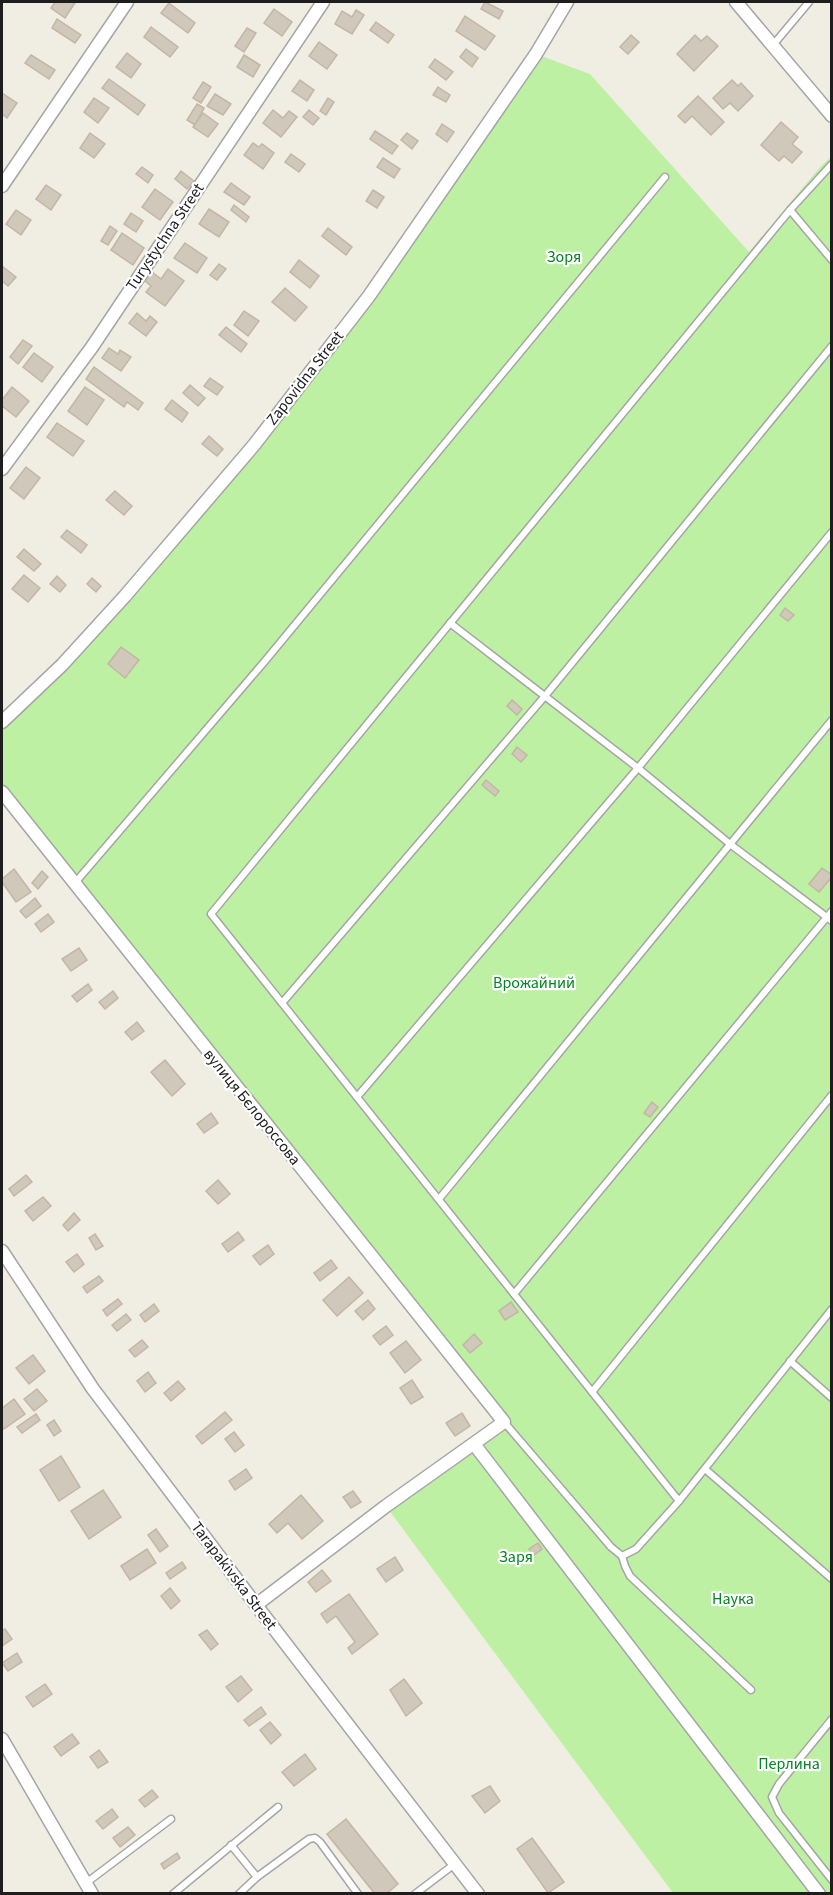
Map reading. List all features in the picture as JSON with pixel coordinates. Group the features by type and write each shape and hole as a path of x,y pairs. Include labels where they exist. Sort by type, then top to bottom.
{"street":[{"path":"2,186 127,2"},
{"name":"Turystychna Street","path":"2,469 98,337 323,2"},
{"name":"Zapovidna Street","path":"2,722 62,664 125,596 254,445 369,296 536,54 567,2"},
{"path":"736,2 831,116"},
{"name":"вулиця Бєлороссова","path":"2,792 504,1422"},
{"name":"Tarapakivska Street","path":"2,1251 93,1389 478,1893"},
{"path":"256,1605 386,1506 504,1422"},
{"path":"474,1444 819,1893"},
{"path":"2,1739 89,1888"}],"lane":[{"path":"773,45 809,2"},
{"path":"679,1501 211,914 790,210 831,164"},
{"path":"74,884 273,652 665,177"},
{"path":"790,210 831,260"},
{"path":"282,1003 545,696 831,346"},
{"path":"357,1097 638,768 831,532"},
{"path":"450,623 638,768 730,844 829,919"},
{"path":"439,1199 831,720"},
{"path":"514,1294 829,919 831,911"},
{"path":"592,1392 831,1095"},
{"path":"622,1556 636,1549 679,1501 831,1309"},
{"path":"790,1361 831,1398"},
{"path":"504,1422 611,1547 622,1556 630,1576 751,1690"},
{"path":"705,1469 831,1579"},
{"path":"831,1719 779,1784 772,1797 779,1813 831,1880"},
{"path":"172,1893 278,1807"},
{"path":"89,1888 171,1818"},
{"path":"239,1893 309,1839 315,1838 358,1893"},
{"path":"231,1845 257,1877"},
{"path":"415,1893 456,1863"}],"green space":[{"path":"536,54 590,74 749,252 831,157 831,1893 673,1893 388,1509 506,1425 2,792 2,722 125,596 369,296"}],"building":[{"path":"55,2 75,3 65,18 51,8"},
{"path":"485,2 503,11 499,19 481,9"},
{"path":"169,3 195,23 188,33 161,13"},
{"path":"274,9 292,22 282,36 264,23"},
{"path":"356,10 364,15 352,34 335,24 342,11 352,17"},
{"path":"465,16 495,36 485,50 456,31"},
{"path":"57,19 81,35 75,43 52,28"},
{"path":"376,22 394,35 388,43 370,30"},
{"path":"151,27 178,47 170,57 144,37"},
{"path":"247,28 256,33 244,52 235,46"},
{"path":"631,35 639,42 628,54 620,47"},
{"path":"695,35 701,41 707,36 718,46 694,71 677,54"},
{"path":"319,42 337,55 327,69 309,56"},
{"path":"466,49 478,58 472,67 460,57"},
{"path":"127,53 141,64 131,78 116,67"},
{"path":"31,55 55,70 49,79 25,63"},
{"path":"244,55 260,65 253,77 237,67"},
{"path":"435,59 453,72 446,80 429,67"},
{"path":"109,79 145,105 138,115 102,88"},
{"path":"300,80 314,90 307,101 292,91"},
{"path":"732,80 738,86 741,83 753,96 738,111 730,103 723,109 713,98"},
{"path":"203,82 211,87 201,103 193,98"},
{"path":"438,87 450,95 446,102 433,95"},
{"path":"2,93 17,103 7,118 2,114"},
{"path":"215,94 231,104 223,115 207,106"},
{"path":"698,96 724,122 711,135 692,116 685,123 678,116"},
{"path":"94,98 109,108 98,123 84,112"},
{"path":"328,98 334,102 326,115 320,111"},
{"path":"197,104 204,108 195,125 187,120"},
{"path":"273,110 283,118 289,111 297,117 281,137 263,123"},
{"path":"309,110 319,118 313,125 303,117"},
{"path":"203,113 218,124 208,137 193,127"},
{"path":"781,122 798,137 792,144 802,152 792,163 784,156 779,161 761,145"},
{"path":"442,124 454,132 447,142 436,134"},
{"path":"375,131 398,146 392,154 370,139"},
{"path":"90,133 105,144 94,158 80,148"},
{"path":"407,133 418,141 412,149 401,140"},
{"path":"253,143 259,147 262,144 274,153 263,169 244,155"},
{"path":"291,154 305,164 299,172 285,162"},
{"path":"383,158 400,169 394,178 377,167"},
{"path":"142,167 153,175 148,183 136,174"},
{"path":"181,171 194,181 187,189 175,179"},
{"path":"231,183 250,197 244,205 224,192"},
{"path":"46,185 61,195 51,210 36,199"},
{"path":"155,189 173,202 160,220 142,207"},
{"path":"373,190 384,197 377,208 366,201"},
{"path":"234,205 249,217 246,222 231,210"},
{"path":"209,209 229,222 219,237 199,224"},
{"path":"16,210 31,220 21,235 6,224"},
{"path":"131,213 143,221 136,232 124,224"},
{"path":"110,226 117,231 108,245 101,241"},
{"path":"328,228 352,247 346,255 322,236"},
{"path":"122,233 144,248 133,265 111,250"},
{"path":"185,243 207,258 197,273 174,258"},
{"path":"299,260 319,276 310,288 290,272"},
{"path":"219,264 226,269 217,280 210,275"},
{"path":"2,266 16,277 8,286 2,281"},
{"path":"168,269 184,281 165,306 146,292 151,286 145,281 152,272 161,279"},
{"path":"285,288 307,307 295,321 272,302"},
{"path":"244,311 259,321 248,336 234,325"},
{"path":"137,313 146,321 150,316 157,322 146,336 129,323"},
{"path":"226,327 247,344 241,352 219,335"},
{"path":"23,340 32,346 18,364 10,357"},
{"path":"109,348 118,354 120,350 131,357 121,371 102,358"},
{"path":"34,353 53,367 42,382 23,367"},
{"path":"94,367 143,403 138,410 127,402 124,407 86,379"},
{"path":"210,378 223,387 217,395 204,386"},
{"path":"190,385 205,398 198,406 183,393"},
{"path":"12,387 29,401 16,417 2,406 2,400"},
{"path":"85,387 104,400 87,425 68,411"},
{"path":"172,400 188,413 182,422 165,409"},
{"path":"57,423 84,441 73,456 47,437"},
{"path":"209,436 223,449 217,456 202,444"},
{"path":"26,467 40,478 24,499 10,488"},
{"path":"115,491 132,506 124,515 106,500"},
{"path":"67,530 87,545 81,553 61,537"},
{"path":"24,549 41,564 34,571 17,557"},
{"path":"24,575 40,588 28,602 12,589"},
{"path":"57,576 66,585 60,592 50,584"},
{"path":"92,578 101,586 96,592 87,584"},
{"path":"785,608 794,615 788,621 780,615"},
{"path":"121,647 139,660 125,678 108,664"},
{"path":"512,700 522,709 517,715 507,706"},
{"path":"517,747 527,755 521,762 512,754"},
{"path":"486,780 499,791 495,796 482,785"},
{"path":"822,868 832,877 819,892 809,884"},
{"path":"14,869 31,892 16,902 2,882 2,879"},
{"path":"42,871 48,877 38,889 32,883"},
{"path":"35,898 41,906 26,918 20,911"},
{"path":"48,914 54,922 41,932 35,924"},
{"path":"79,948 87,960 71,971 62,959"},
{"path":"88,984 92,990 77,1002 72,996"},
{"path":"113,991 118,998 105,1009 99,1002"},
{"path":"137,1022 144,1031 132,1040 125,1032"},
{"path":"165,1060 185,1084 172,1096 151,1072"},
{"path":"652,1102 658,1107 650,1117 644,1113"},
{"path":"211,1113 218,1123 204,1133 197,1124"},
{"path":"26,1175 32,1182 14,1196 9,1189"},
{"path":"218,1180 230,1194 218,1204 206,1191"},
{"path":"43,1197 51,1206 33,1221 25,1211"},
{"path":"74,1213 80,1220 68,1231 63,1225"},
{"path":"238,1232 244,1240 228,1252 222,1244"},
{"path":"95,1234 103,1246 96,1250 89,1238"},
{"path":"268,1245 274,1254 260,1265 253,1256"},
{"path":"77,1254 84,1264 74,1272 66,1262"},
{"path":"331,1260 337,1268 320,1281 314,1273"},
{"path":"99,1276 103,1281 87,1293 83,1287"},
{"path":"349,1277 363,1293 337,1316 323,1300"},
{"path":"118,1299 122,1304 107,1316 103,1310"},
{"path":"368,1300 375,1309 363,1320 355,1311"},
{"path":"511,1302 518,1312 505,1320 499,1311"},
{"path":"154,1304 159,1311 145,1322 140,1315"},
{"path":"126,1314 131,1320 117,1331 112,1325"},
{"path":"386,1326 393,1335 380,1345 373,1336"},
{"path":"474,1334 482,1343 470,1353 463,1345"},
{"path":"142,1340 148,1347 135,1357 129,1350"},
{"path":"406,1341 421,1360 405,1373 390,1353"},
{"path":"33,1355 45,1371 29,1384 16,1368"},
{"path":"148,1372 156,1383 145,1392 137,1381"},
{"path":"412,1380 423,1397 411,1404 400,1388"},
{"path":"178,1381 185,1389 171,1401 164,1393"},
{"path":"37,1389 47,1401 34,1411 24,1399"},
{"path":"14,1399 25,1414 4,1429 2,1408"},
{"path":"225,1412 232,1420 202,1444 196,1436"},
{"path":"462,1413 470,1426 455,1436 446,1423"},
{"path":"36,1414 40,1420 22,1433 17,1427"},
{"path":"54,1420 61,1431 54,1436 47,1425"},
{"path":"234,1432 244,1445 235,1452 225,1439"},
{"path":"61,1456 80,1487 59,1501 40,1470"},
{"path":"246,1469 252,1478 235,1490 229,1481"},
{"path":"103,1490 121,1517 89,1539 71,1511"},
{"path":"353,1491 361,1502 351,1508 343,1497"},
{"path":"301,1495 323,1521 302,1539 288,1523 277,1533 269,1524"},
{"path":"156,1529 168,1546 160,1552 148,1535"},
{"path":"538,1543 542,1549 533,1556 529,1549"},
{"path":"147,1549 156,1563 130,1580 121,1566"},
{"path":"395,1557 403,1570 386,1582 377,1569"},
{"path":"182,1562 186,1568 170,1579 166,1573"},
{"path":"322,1570 331,1581 316,1592 308,1582"},
{"path":"170,1588 180,1601 171,1609 161,1596"},
{"path":"349,1594 378,1634 352,1654 348,1648 355,1642 336,1616 327,1623 321,1614"},
{"path":"5,1629 12,1639 2,1646 2,1631"},
{"path":"207,1630 218,1644 211,1650 199,1635"},
{"path":"17,1653 22,1662 8,1671 2,1663"},
{"path":"241,1676 252,1690 238,1702 226,1687"},
{"path":"404,1679 422,1703 406,1716 390,1690"},
{"path":"45,1684 52,1694 33,1707 26,1697"},
{"path":"261,1707 266,1714 249,1726 244,1720"},
{"path":"270,1722 281,1735 271,1744 260,1730"},
{"path":"72,1734 79,1743 61,1756 54,1747"},
{"path":"99,1750 108,1762 98,1768 90,1757"},
{"path":"305,1754 316,1769 294,1786 282,1772"},
{"path":"490,1786 500,1801 485,1813 472,1796"},
{"path":"152,1790 158,1797 145,1807 139,1800"},
{"path":"112,1809 118,1817 103,1829 96,1821"},
{"path":"346,1819 398,1884 386,1894 375,1894 327,1834"},
{"path":"128,1827 135,1835 120,1847 113,1838"},
{"path":"532,1838 564,1882 548,1893 517,1849"},
{"path":"177,1853 180,1858 164,1869 161,1864"}],"park label":[{"name":"Зоря","path":"564,257"},
{"name":"Врожайний","path":"534,983"},
{"name":"Заря","path":"516,1557"},
{"name":"Наука","path":"733,1599"},
{"name":"Перлина","path":"789,1764"}]}
